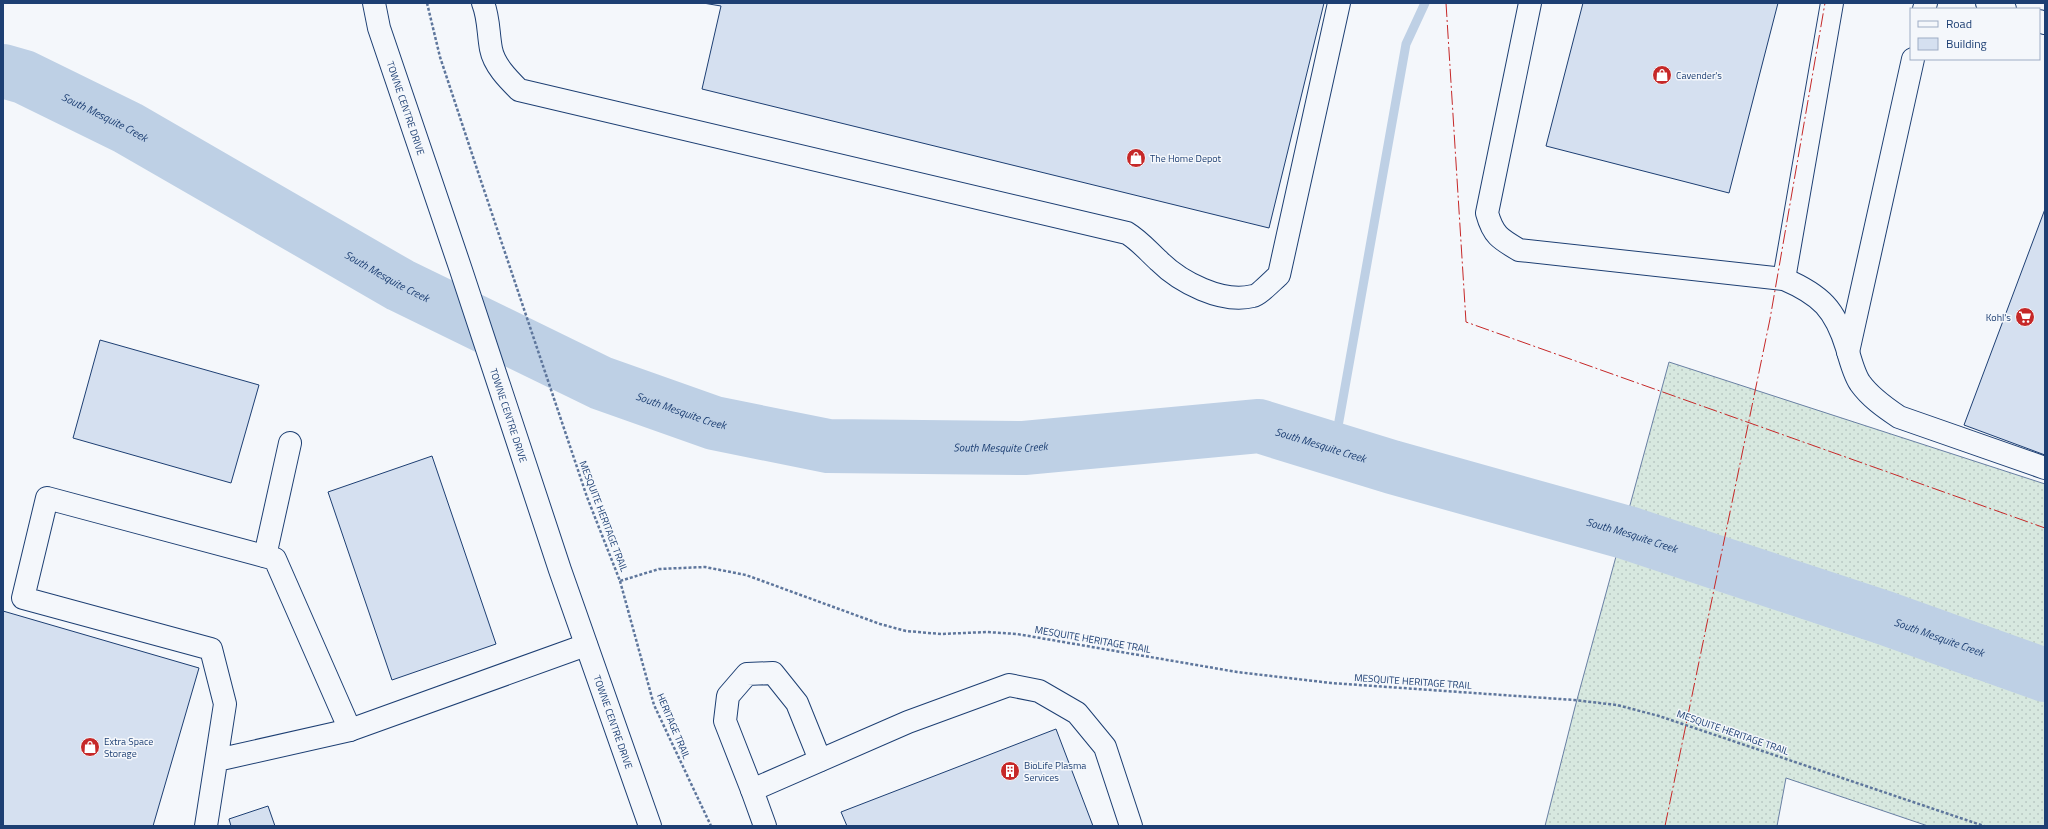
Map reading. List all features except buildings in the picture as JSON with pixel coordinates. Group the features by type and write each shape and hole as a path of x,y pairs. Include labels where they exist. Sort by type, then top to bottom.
{"street":[{"name":"TOWNE CENTRE DRIVE","path":"374,3 378,28 461,270 560,570 650,826"},
{"path":"483,3 488,14 491,51 502,72 519,90 1127,233 1140,240 1160,262 1181,278 1210,294 1235,297 1254,296 1279,275 1339,3"},
{"path":"1530,3 1487,213 1492,228 1504,242 1519,250 1784,278 1813,294 1828,306 1841,329 1859,382 1880,404 1899,417 2045,468"},
{"path":"1784,278 1832,3"},
{"path":"1987,3 2002,8"},
{"path":"1848,353 1913,60"},
{"path":"264,556 290,443"},
{"path":"206,826 225,704 211,649 23,598 47,498 275,559 350,730"},
{"path":"217,760 350,730 586,645"},
{"path":"765,826 725,721 728,696 747,674 773,673 797,703 820,760"},
{"path":"752,790 908,722 1009,685 1039,691 1077,713 1104,747 1131,826"}],"path":[{"name":"MESQUITE HERITAGE TRAIL","path":"427,3 440,57 479,175 587,497 620,581 659,569 705,567 746,575 880,624 906,631 941,634 987,632 1017,634 1237,672 1315,681 1617,705 1659,716 1984,826"},
{"name":"HERITAGE TRAIL","path":"620,581 654,705 711,826"}],"shaded area":[{"path":"1669,362 2045,484 2045,826 1928,826 1786,778 1777,826 1545,826 1575,707"}],"waterway":[{"path":"1334,449 1406,44 1425,3"},
{"name":"South Mesquite Creek","path":"3,71 24,77 128,128 400,285 601,383 714,423 828,446 1024,448 1259,426 1392,467 1628,533 1885,618 2045,675"},
{"path":"3,80 24,77"}],"power":[{"path":"1446,3 1466,322 2045,528"},
{"path":"1665,826 1770,319 1825,3"}],"place":[{"name":"Cavender's","path":"1662,75"},
{"name":"The Home Depot","path":"1136,158"},
{"name":"Kohl's","path":"2025,317"},
{"name":"Extra Space Storage","path":"90,747"},
{"name":"BioLife Plasma Services","path":"1010,771"}]}
